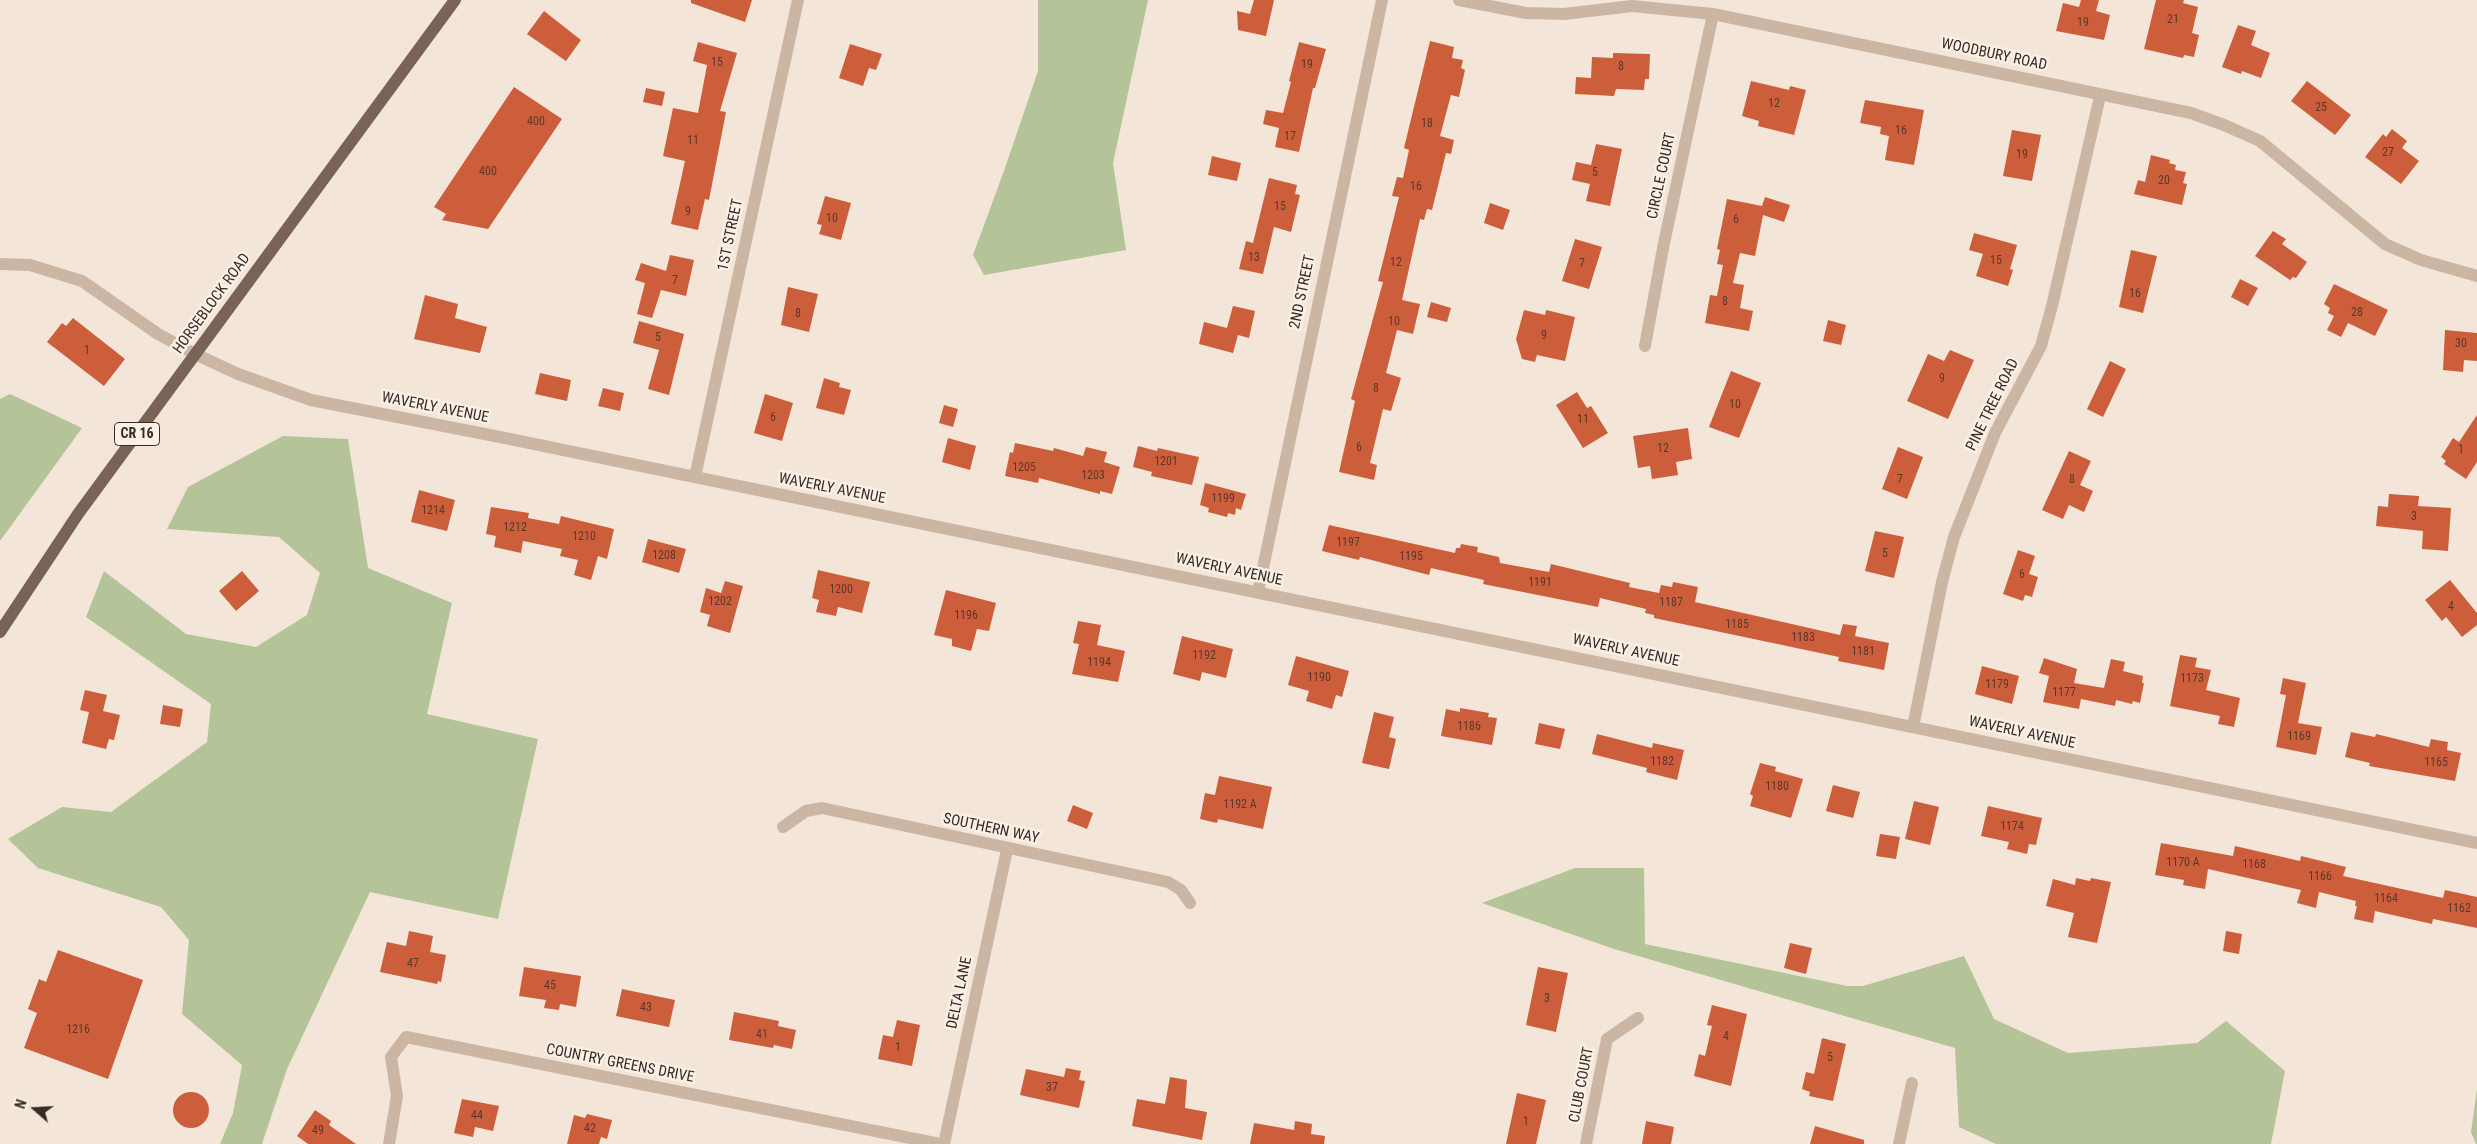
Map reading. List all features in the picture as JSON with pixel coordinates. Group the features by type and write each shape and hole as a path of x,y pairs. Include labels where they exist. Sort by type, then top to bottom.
{"main road":[{"name":"HORSEBLOCK ROAD","path":"0,632 46,559 455,0"}],"street":[{"name":"1ST STREET","path":"695,478 798,0"},
{"name":"2ND STREET","path":"1258,592 1382,0"},
{"name":"WOODBURY ROAD","path":"1459,0 1526,12 1564,14 1632,6 1713,14 2007,74 2100,96 2190,114 2260,141 2385,244 2421,260 2477,276"},
{"name":"CIRCLE COURT","path":"1644,346 1713,14"},
{"name":"PINE TREE ROAD","path":"1913,727 1942,582 1954,537 1995,433 2041,346 2052,306 2100,96"},
{"name":"WAVERLY AVENUE","path":"0,264 30,265 82,281 158,334 195,354 238,374 311,400 1258,592 2477,843"},
{"name":"SOUTHERN WAY","path":"783,827 806,811 822,808 1007,850 1168,882 1181,890 1190,902"},
{"name":"DELTA LANE","path":"944,1144 1007,850"},
{"name":"CLUB COURT","path":"1586,1144 1607,1039 1638,1018"},
{"name":"COUNTRY GREENS DRIVE","path":"389,1144 397,1096 390,1057 406,1037 940,1144"},
{"path":"1899,1144 1912,1083"}],"green space":[{"path":"1038,0 1148,0 1113,163 1126,250 984,275 973,255 1038,71"},
{"path":"10,394 82,428 0,541 0,399"},
{"path":"283,436 348,439 368,568 452,603 427,714 538,739 498,919 370,892 287,1069 262,1144 220,1144 233,1113 242,1065 182,1014 189,940 161,907 38,868 8,839 62,807 111,812 207,742 211,704 86,617 104,571 186,634 256,647 307,615 320,573 279,537 167,529 188,487"},
{"path":"1575,868 1644,868 1645,944 1847,986 1863,986 1964,956 1994,1019 2068,1053 2197,1043 2226,1021 2285,1071 2271,1144 1996,1144 1959,1127 1955,1048 1614,949 1482,903"},
{"path":"2477,1089 2477,1144 2476,1144 2471,1132"}],"building":[{"path":"691,0 752,0 745,22 691,3"},
{"path":"1254,0 1274,0 1266,36 1238,30 1237,11 1250,14"},
{"path":"2081,0 2099,0 2096,11 2110,15 2104,40 2056,31 2063,3 2079,7"},
{"path":"2156,0 2184,0 2183,3 2198,7 2192,33 2199,35 2194,57 2184,55 2183,58 2144,49"},
{"path":"544,11 581,40 566,61 527,34"},
{"path":"2238,25 2256,31 2251,45 2270,53 2261,78 2242,71 2241,74 2222,67"},
{"path":"1430,41 1454,47 1452,58 1463,60 1461,68 1465,70 1459,97 1451,95 1440,136 1454,140 1451,154 1446,153 1432,210 1427,209 1424,220 1420,219 1402,300 1420,304 1413,334 1397,330 1386,373 1401,378 1391,411 1383,409 1370,463 1377,465 1374,480 1339,472 1355,401 1351,399 1383,282 1378,281 1399,197 1392,196 1397,177 1403,178 1409,150 1404,148"},
{"path":"698,42 737,53 720,111 726,112 709,200 705,199 698,230 671,224 685,161 663,156 673,108 698,113 707,65 693,61"},
{"path":"1299,42 1326,49 1315,88 1313,88 1299,152 1275,147 1279,128 1263,124 1266,110 1283,113"},
{"path":"850,44 882,54 876,70 869,68 863,86 839,78"},
{"path":"1613,53 1650,54 1649,79 1645,79 1644,90 1616,89 1614,96 1575,94 1576,77 1591,78 1592,57 1613,58"},
{"path":"1751,81 1789,90 1790,86 1806,90 1794,135 1758,126 1759,121 1742,116"},
{"path":"2307,81 2351,115 2335,135 2291,101"},
{"path":"514,87 562,119 488,229 442,220 446,214 434,207"},
{"path":"646,88 665,92 662,106 643,102"},
{"path":"1865,100 1924,110 1914,165 1885,160 1889,136 1880,134 1881,127 1860,123"},
{"path":"2392,129 2407,141 2402,148 2419,161 2401,184 2365,157 2383,134 2386,137"},
{"path":"2012,130 2041,135 2032,181 2003,176"},
{"path":"1596,144 1622,149 1610,206 1586,201 1590,184 1572,180 1576,162 1591,165"},
{"path":"2151,155 2170,160 2169,163 2176,165 2175,170 2186,172 2183,183 2187,184 2182,205 2134,194 2138,180 2145,182"},
{"path":"1212,156 1241,163 1237,181 1208,175"},
{"path":"1269,178 1297,185 1295,194 1300,195 1291,232 1274,227 1263,274 1239,269 1246,241 1253,243"},
{"path":"825,196 851,203 841,240 819,234 822,225 817,224"},
{"path":"1765,197 1790,205 1784,222 1763,215 1755,256 1740,253 1733,283 1744,285 1740,308 1753,311 1749,331 1705,323 1710,295 1717,296 1723,265 1717,264 1720,250 1717,249 1727,199 1762,206"},
{"path":"1490,203 1510,210 1503,230 1484,223"},
{"path":"2273,231 2286,239 2282,244 2307,262 2296,278 2293,277 2290,280 2255,256"},
{"path":"1974,233 2017,245 2010,269 2013,270 2008,286 1976,276 1983,254 1969,250"},
{"path":"1575,239 1602,247 1589,289 1562,281"},
{"path":"2131,250 2157,256 2143,313 2119,307"},
{"path":"670,255 694,260 686,296 661,290 652,318 637,314 645,283 635,280 641,263 666,271"},
{"path":"2240,279 2258,288 2248,306 2231,297"},
{"path":"2334,284 2388,310 2375,336 2348,323 2341,337 2327,330 2334,316 2328,313 2330,308 2324,304"},
{"path":"788,287 818,294 809,332 781,325"},
{"path":"425,295 458,304 455,318 487,327 480,353 414,339"},
{"path":"1431,302 1451,308 1447,322 1427,317"},
{"path":"1233,306 1255,311 1249,338 1238,335 1233,353 1199,344 1204,322 1227,328"},
{"path":"1524,310 1545,315 1546,310 1575,317 1565,361 1537,355 1535,362 1522,359 1516,339"},
{"path":"73,318 125,359 104,386 47,342 62,323 66,326"},
{"path":"1828,320 1846,325 1841,345 1823,341"},
{"path":"639,321 684,334 669,395 648,389 659,350 633,343"},
{"path":"2445,330 2477,333 2477,361 2464,360 2463,372 2443,370"},
{"path":"1950,350 1974,360 1948,419 1907,401 1928,354 1944,361"},
{"path":"2110,361 2126,369 2103,417 2087,409"},
{"path":"1731,371 1761,383 1739,438 1709,427"},
{"path":"540,373 571,380 567,401 535,394"},
{"path":"824,378 840,383 839,387 851,390 844,415 816,408"},
{"path":"603,388 624,393 620,411 598,406"},
{"path":"1577,392 1587,408 1591,406 1608,433 1583,448 1556,405"},
{"path":"765,394 793,403 782,441 754,433"},
{"path":"944,405 958,409 953,427 939,423"},
{"path":"2477,415 2477,462 2466,479 2444,464 2446,461 2441,457 2453,438 2459,442"},
{"path":"1688,428 1692,459 1676,462 1678,475 1652,479 1650,466 1638,468 1633,436"},
{"path":"948,438 976,446 970,470 942,462"},
{"path":"1015,443 1053,451 1054,448 1083,456 1086,447 1107,452 1104,462 1120,467 1112,494 1100,491 1100,494 1039,478 1038,483 1005,476 1010,452 1013,453"},
{"path":"1138,446 1157,451 1158,448 1199,457 1192,485 1151,476 1152,472 1133,467"},
{"path":"1898,447 1923,457 1907,499 1882,489"},
{"path":"2069,451 2091,461 2080,485 2093,491 2084,512 2069,505 2063,519 2042,510"},
{"path":"1205,483 1246,494 1241,510 1236,508 1235,515 1228,513 1227,517 1208,512 1209,508 1200,505"},
{"path":"419,490 455,500 447,531 411,522"},
{"path":"2389,494 2419,496 2418,506 2451,508 2448,551 2422,549 2423,531 2376,526 2378,506 2388,507"},
{"path":"491,507 529,513 528,518 559,524 561,516 614,529 607,559 598,556 591,580 574,575 578,560 560,556 562,549 523,541 521,553 494,547 496,536 486,534"},
{"path":"1329,525 1455,553 1456,548 1460,548 1461,544 1478,547 1477,552 1499,557 1500,563 1549,572 1551,564 1630,583 1629,587 1659,593 1661,585 1672,587 1673,582 1698,587 1695,602 1840,635 1843,624 1857,626 1855,636 1889,643 1884,670 1838,661 1839,657 1654,618 1654,615 1645,613 1646,609 1600,598 1598,607 1483,584 1484,580 1431,568 1429,575 1360,557 1359,560 1322,551"},
{"path":"1875,531 1904,537 1894,578 1865,571"},
{"path":"648,539 686,549 679,573 642,562"},
{"path":"2018,550 2035,556 2029,574 2038,577 2032,597 2025,595 2023,601 2003,594"},
{"path":"818,570 870,582 862,613 838,607 836,616 816,612 819,600 812,598"},
{"path":"242,571 259,591 236,611 219,591"},
{"path":"2450,580 2477,613 2477,625 2462,637 2446,617 2442,621 2425,600"},
{"path":"725,581 743,586 730,633 707,626 710,615 700,612 706,588 721,593"},
{"path":"946,590 996,603 989,631 977,629 971,651 952,646 952,639 934,635"},
{"path":"1078,621 1101,625 1097,645 1125,651 1118,682 1072,674 1079,644 1073,643"},
{"path":"1182,636 1233,649 1226,678 1202,672 1200,681 1173,674"},
{"path":"2180,655 2197,658 2195,667 2211,670 2206,690 2240,698 2234,727 2218,724 2220,716 2170,706"},
{"path":"1296,656 1349,671 1342,697 1336,695 1332,709 1306,701 1309,691 1288,685"},
{"path":"2044,658 2077,669 2074,683 2104,688 2111,659 2125,662 2123,671 2143,676 2142,683 2144,683 2140,703 2133,701 2132,704 2116,700 2115,706 2081,699 2079,709 2043,702 2049,676 2039,673"},
{"path":"1982,666 2019,676 2012,704 1975,694"},
{"path":"2283,678 2306,683 2298,723 2322,727 2316,755 2276,747 2286,695 2280,694"},
{"path":"85,690 107,695 103,711 120,715 114,740 109,739 106,749 82,743 89,712 80,710"},
{"path":"163,705 183,709 180,727 160,724"},
{"path":"1460,708 1489,713 1488,717 1497,718 1492,745 1441,736 1446,709 1460,712"},
{"path":"1374,712 1394,717 1389,737 1396,739 1389,769 1362,763"},
{"path":"1539,723 1565,729 1560,749 1535,744"},
{"path":"2351,732 2375,737 2376,734 2429,747 2431,739 2448,742 2447,750 2461,753 2455,781 2369,766 2370,763 2345,757"},
{"path":"1597,734 1652,748 1653,743 1684,750 1677,780 1646,772 1647,768 1592,754"},
{"path":"1760,763 1776,767 1775,771 1803,779 1791,818 1750,806 1753,796 1750,794"},
{"path":"1219,776 1272,787 1263,829 1218,819 1217,823 1200,819 1205,793 1215,795"},
{"path":"1833,785 1860,792 1853,818 1826,811"},
{"path":"1914,801 1939,807 1930,845 1905,839"},
{"path":"1073,805 1093,813 1087,829 1067,821"},
{"path":"1988,806 2042,818 2036,845 2029,844 2027,854 2007,849 2009,842 1981,836"},
{"path":"1880,834 1900,837 1896,859 1876,856"},
{"path":"2161,843 2233,856 2235,846 2300,861 2301,856 2346,867 2343,876 2443,898 2445,890 2477,897 2477,928 2433,919 2432,924 2375,911 2373,923 2354,919 2357,906 2355,906 2356,901 2319,892 2316,908 2297,903 2301,890 2208,869 2205,889 2183,885 2184,880 2155,875"},
{"path":"2076,878 2090,881 2091,878 2111,882 2097,943 2068,937 2074,913 2046,906 2053,879 2075,885"},
{"path":"409,931 433,936 430,952 446,955 441,982 438,981 437,984 380,972 387,942 406,946"},
{"path":"2226,931 2242,934 2239,954 2223,951"},
{"path":"1790,943 1812,948 1806,974 1784,968"},
{"path":"58,950 143,980 108,1079 24,1048 37,1013 28,1009 39,979 46,982"},
{"path":"524,967 581,976 576,1007 560,1004 559,1010 544,1008 546,1000 519,996"},
{"path":"1538,967 1568,973 1556,1032 1526,1025"},
{"path":"622,989 675,1000 669,1027 616,1016"},
{"path":"1712,1005 1747,1014 1731,1086 1694,1076 1699,1054 1705,1056 1712,1026 1707,1025"},
{"path":"734,1012 779,1021 778,1026 796,1030 792,1049 774,1045 773,1048 729,1040"},
{"path":"897,1020 920,1025 912,1066 878,1059 883,1035 893,1037"},
{"path":"1822,1038 1846,1044 1833,1101 1809,1096 1810,1092 1802,1089 1806,1072 1814,1074"},
{"path":"1066,1068 1081,1071 1079,1080 1085,1081 1079,1108 1020,1095 1026,1069 1064,1077"},
{"path":"1170,1077 1187,1080 1185,1108 1207,1112 1202,1140 1132,1126 1137,1099 1165,1104"},
{"path":"191,1092 203,1098 209,1110 203,1122 191,1128 179,1122 173,1110 179,1098"},
{"path":"1517,1093 1546,1100 1536,1144 1506,1144"},
{"path":"462,1099 499,1106 493,1131 475,1127 473,1137 454,1133"},
{"path":"315,1110 331,1121 329,1125 356,1144 308,1144 297,1136"},
{"path":"587,1114 612,1120 607,1139 601,1137 599,1144 567,1144 574,1115 585,1118"},
{"path":"1295,1121 1312,1124 1311,1134 1325,1136 1324,1144 1250,1144 1254,1123 1294,1130"},
{"path":"1646,1121 1674,1127 1671,1144 1642,1144"},
{"path":"1815,1126 1864,1140 1864,1144 1810,1144"}]}
